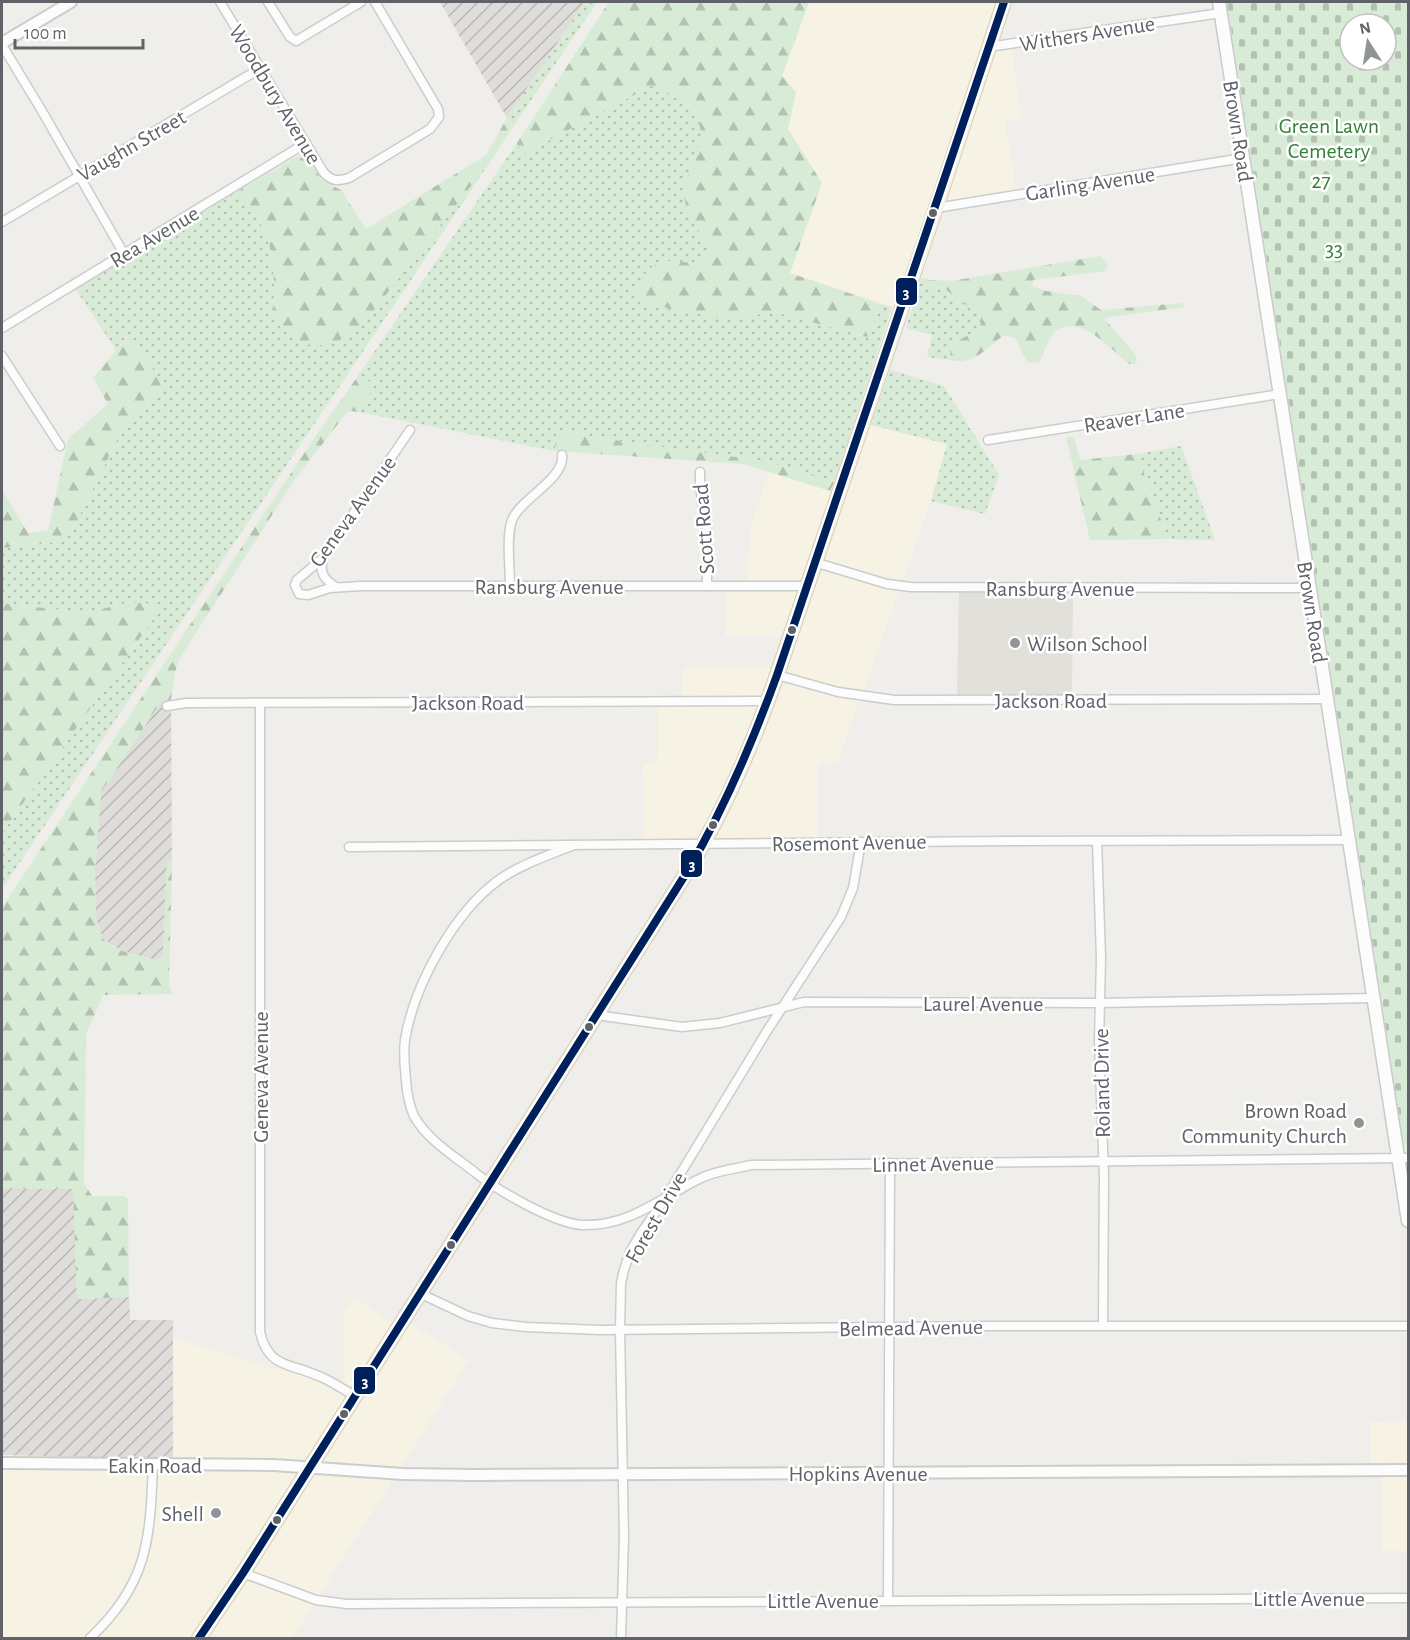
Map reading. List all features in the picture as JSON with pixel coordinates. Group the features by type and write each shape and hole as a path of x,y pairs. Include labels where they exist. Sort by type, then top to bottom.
{"main road":[{"path":"199,1638 243,1573 704,844 732,788 777,675 1004,2"},
{"name":"Brown Road","path":"1220,7 1374,998 1404,1158 1408,1221"}],"street":[{"path":"71,2 2,44 124,254"},
{"name":"Woodbury Avenue","path":"220,2 324,173 330,179 338,181 349,178 430,129 436,124 440,114 375,2"},
{"path":"268,2 290,38 300,41 361,2"},
{"name":"Withers Avenue","path":"988,47 1220,7"},
{"name":"Vaughn Street","path":"2,222 261,68"},
{"name":"Rea Avenue","path":"2,328 306,143"},
{"name":"Garling Avenue","path":"936,208 1243,158"},
{"path":"2,356 60,446"},
{"name":"Reaver Lane","path":"988,440 1280,394"},
{"name":"Geneva Avenue","path":"296,590 297,580 323,558 410,430"},
{"path":"510,585 511,521 522,504 550,481 563,461 562,455"},
{"name":"Scott Road","path":"700,472 707,530 707,586"},
{"path":"323,558 320,570 325,580 336,587"},
{"name":"Ransburg Avenue","path":"814,562 887,584 911,587 1310,588"},
{"name":"Ransburg Avenue","path":"296,590 299,594 308,595 336,587 806,586"},
{"name":"Jackson Road","path":"777,675 838,692 894,700 1327,699"},
{"name":"Jackson Road","path":"167,706 186,703 768,701"},
{"name":"Geneva Avenue","path":"260,703 260,1332 263,1346 273,1358 286,1365 317,1375 354,1396"},
{"name":"Rosemont Avenue","path":"349,846 1349,840"},
{"name":"Roland Drive","path":"1096,841 1101,958 1099,1003 1103,1161 1103,1326"},
{"name":"Forest Drive","path":"621,1638 624,1537 620,1330 624,1270 630,1252 641,1233 665,1199 841,917 853,888 861,842"},
{"name":"Linnet Avenue","path":"574,845 517,869 500,879 478,898 444,944 420,990 408,1028 404,1060 408,1096 414,1116 439,1144 489,1184 555,1218 579,1225 616,1221 635,1215 701,1178 751,1165 1404,1158"},
{"name":"Laurel Avenue","path":"596,1015 682,1027 720,1023 804,1002 1099,1003 1374,998"},
{"path":"888,1600 890,1163"},
{"name":"Belmead Avenue","path":"419,1293 468,1316 492,1323 526,1328 620,1330 1408,1326"},
{"name":"Eakin Road","path":"2,1463 308,1467"},
{"path":"90,1638 108,1620 128,1593 142,1562 151,1521 153,1465"},
{"name":"Hopkins Avenue","path":"308,1467 415,1474 1408,1470"},
{"name":"Little Avenue","path":"243,1573 316,1600 347,1604 1408,1598"}],"shaded area":[{"path":"440,2 585,2 507,118"},
{"path":"809,2 1003,2 988,47 1011,45 1021,119 1005,122 1017,196 944,207 911,312 790,273 822,183 788,129 796,92 782,76"},
{"path":"854,421 947,444 931,501 837,763 818,764 818,841 644,843 643,764 657,764 658,699 681,698 682,668 779,669 790,636 725,636 726,582 747,581 751,526 769,472 830,491"},
{"name":"Wilson School","path":"959,591 1073,593 1072,695 957,694"},
{"path":"171,699 172,862 167,862 163,957 156,960 122,951 103,939 96,918 95,870 101,792 160,703"},
{"path":"2,1188 73,1189 77,1299 129,1297 130,1320 173,1320 173,1459 2,1455"},
{"path":"354,1297 394,1325 400,1317 469,1360 292,1638 225,1638 214,1634 210,1638 2,1638 2,1455 173,1459 173,1338 271,1368 344,1381 344,1311"},
{"path":"1408,1421 1408,1551 1383,1551 1381,1472 1371,1472 1371,1422"}],"green space":[{"path":"585,2 597,2 513,127 507,118"},
{"path":"609,2 809,2 782,76 796,92 788,129 822,183 790,273 881,304 867,337 775,312 723,319 633,301 641,280 656,265 662,262 694,262 708,258 710,249 687,212 683,189 702,138 699,122 688,108 660,86 651,86 538,146 531,154 521,153 517,143"},
{"path":"1224,2 1227,2 1403,1140 1408,1151 1401,1138 1393,1090"},
{"name":"Green Lawn Cemetery","path":"1227,2 1408,2 1408,1148 1403,1140"},
{"path":"651,86 660,86 688,108 699,122 702,138 683,189 687,212 710,249 708,258 697,264 666,261 723,319 775,312 867,337 881,304 892,307 835,481 765,461 562,431 556,433 555,451 359,412 374,385 366,380 355,380 517,143 521,153 531,154 538,146"},
{"path":"507,118 513,127 492,159 368,318 360,325 345,337 328,344 318,345 298,341 273,320 274,272 267,237 260,222 238,191 305,152 322,180 341,190 366,229 486,155"},
{"path":"492,159 2,889 2,833 159,611 130,602 86,613 2,603 2,548 50,543 70,535 119,436 161,392 128,335 116,350 75,288 238,191 260,222 267,237 274,272 273,320 368,318"},
{"path":"1100,256 1108,264 1106,271 1033,280 1032,286 1046,291 1081,296 1101,310 1183,303 1184,307 1104,318 1135,354 1137,364 1129,364 1094,335 1073,326 1063,327 1054,333 1039,363 1027,362 1015,338 1004,335 973,358 950,360 951,345 980,328 981,317 945,289 926,285 928,280 952,281"},
{"path":"921,278 928,280 926,285 945,289 981,317 981,328 951,345 950,360 927,357 932,335 906,328"},
{"path":"129,335 160,379 161,392 119,436 70,535 50,543 2,548 2,490 28,533 48,530 68,439 108,404 93,378"},
{"path":"890,370 944,386 999,475 985,514 931,501 947,444 871,425"},
{"path":"366,379 374,385 359,412 348,411 296,478 179,659 171,699 160,703 101,792 95,870 96,918 103,939 122,951 156,960 163,957 167,862 172,862 169,984 172,994 103,995 86,1035 84,1183 92,1196 124,1196 128,1199 129,1297 77,1299 73,1189 2,1188 2,907 311,443 355,380"},
{"path":"562,431 765,461 835,481 830,491 744,464 555,451 556,433"},
{"path":"1073,436 1080,460 1137,454 1168,539 1090,540 1066,437"},
{"path":"1181,446 1215,540 1168,539 1137,454"},
{"path":"130,602 157,604 159,611 2,833 2,603 86,613"}],"transit line":[{"name":"3","path":"199,1638 243,1573 687,872 725,800 758,726 777,675 1004,2"}],"place":[{"name":"Wilson School","path":"1015,643"},
{"name":"Brown Road Community Church","path":"1359,1123"},
{"name":"Shell","path":"216,1513"}],"park label":[{"name":"27","path":"1321,180"},
{"name":"33","path":"1334,248"}]}
